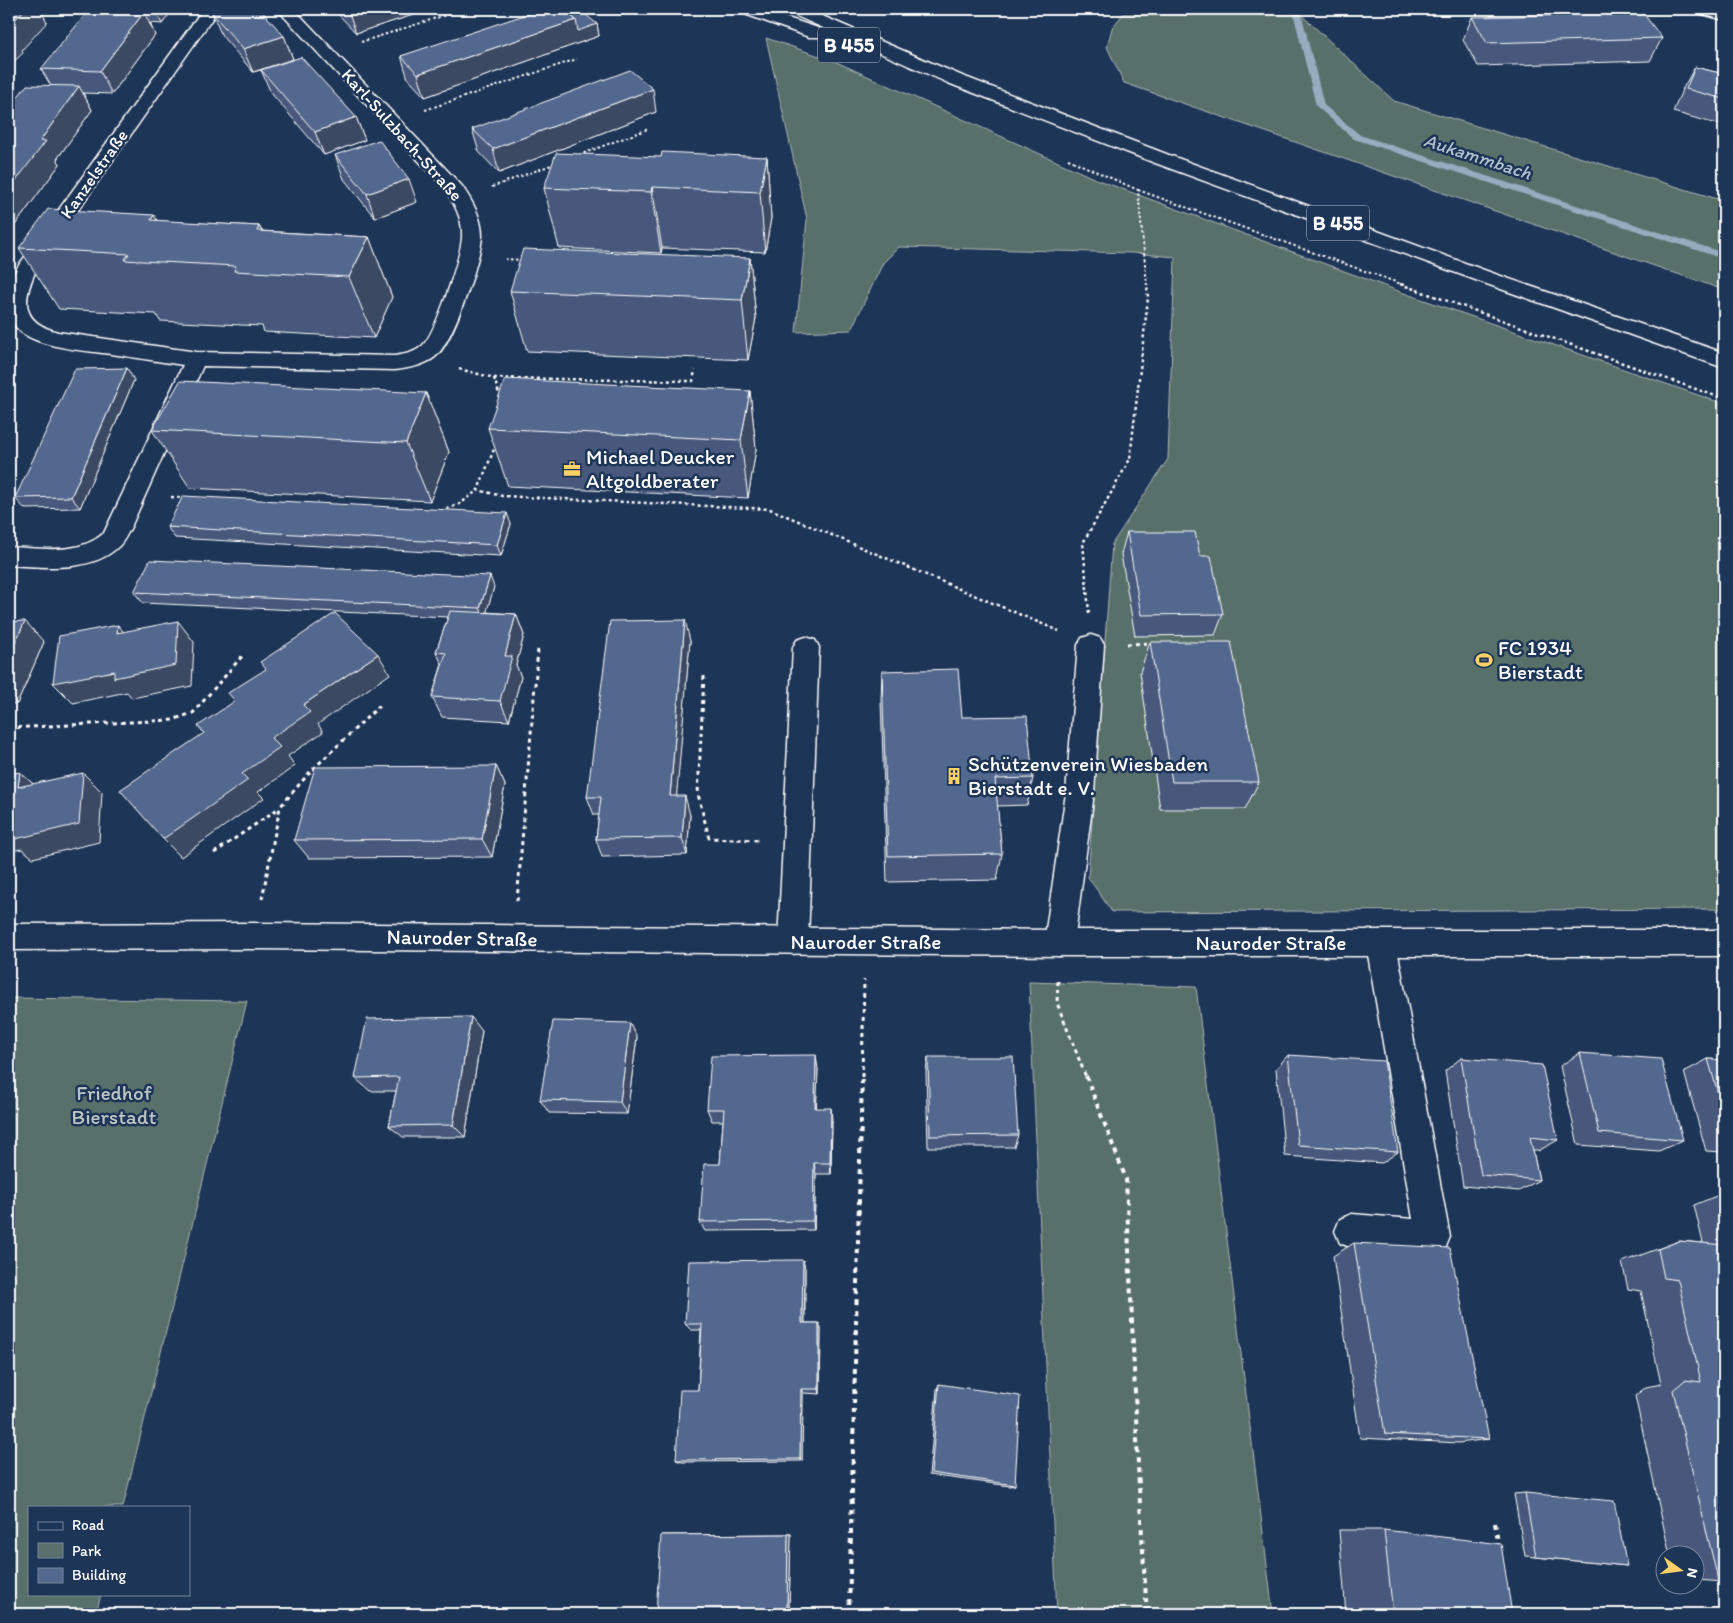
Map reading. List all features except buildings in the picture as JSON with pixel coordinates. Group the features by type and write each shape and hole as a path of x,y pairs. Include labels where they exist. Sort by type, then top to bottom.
{"street":[{"name":"Kanzelstraße","path":"211,9 17,268 18,286 16,301 19,316 28,327 51,336 77,342 196,359 395,362 420,358"},
{"name":"Karl-Sulzbach-Straße","path":"285,9 453,186 467,209 472,237 469,256 435,345 420,358"},
{"name":"B 455","path":"745,9 954,79"},
{"name":"B 455","path":"793,9 954,79 1162,159 1488,278 1724,361"},
{"path":"1701,9 1724,15"},
{"path":"9,556 76,557 99,549 111,540 196,359"},
{"path":"1059,943 1080,794 1091,645"},
{"path":"793,941 806,647"},
{"name":"Nauroder Straße","path":"9,937 254,936 1059,943 1724,943"},
{"path":"1352,1231 1433,1237 1381,943"}],"path":[{"path":"328,54 465,9"},
{"path":"392,121 577,59"},
{"path":"573,157 648,129"},
{"path":"1067,159 1138,190 1724,399"},
{"path":"461,198 554,164"},
{"path":"1091,645 1083,543 1130,459 1148,298 1138,190"},
{"path":"469,256 528,260"},
{"path":"420,358 494,378 693,381 695,370"},
{"path":"494,378 502,403"},
{"path":"432,511 442,511 460,504 478,490 497,442"},
{"path":"478,490 502,496 770,509 1091,645 1155,643"},
{"path":"133,496 193,499"},
{"path":"514,939 538,649"},
{"path":"9,728 172,720 193,713 244,654"},
{"path":"704,676 698,794 709,838 796,842"},
{"path":"214,853 280,807 310,772 379,706"},
{"path":"254,936 280,807"},
{"path":"849,1614 865,942"},
{"path":"1059,943 1057,1003 1126,1179 1139,1488 1147,1614"},
{"path":"1495,1523 1500,1551"}],"green space":[{"path":"1127,9 1295,9 1394,101 1724,201 1724,290 1124,83 1107,47 1112,28"},
{"path":"766,38 834,61 1098,180 1401,292 1724,404 1724,909 1112,912 1088,877 1112,544 1168,459 1175,257 1133,253 899,247 883,263 851,330 796,332 807,219"},
{"path":"1029,982 1196,987 1273,1614 1057,1614"},
{"name":"Friedhof Bierstadt","path":"9,998 247,1001 123,1506 28,1506 28,1596 100,1596 96,1614 9,1614"}],"waterway":[{"name":"Aukammbach","path":"1297,12 1320,106 1357,137 1724,256"}],"place":[{"name":"Michael Deucker Altgoldberater","path":"572,469"},
{"name":"FC 1934 Bierstadt","path":"1484,660"},
{"name":"Schützenverein Wiesbaden Bierstadt e. V.","path":"954,776"}]}
